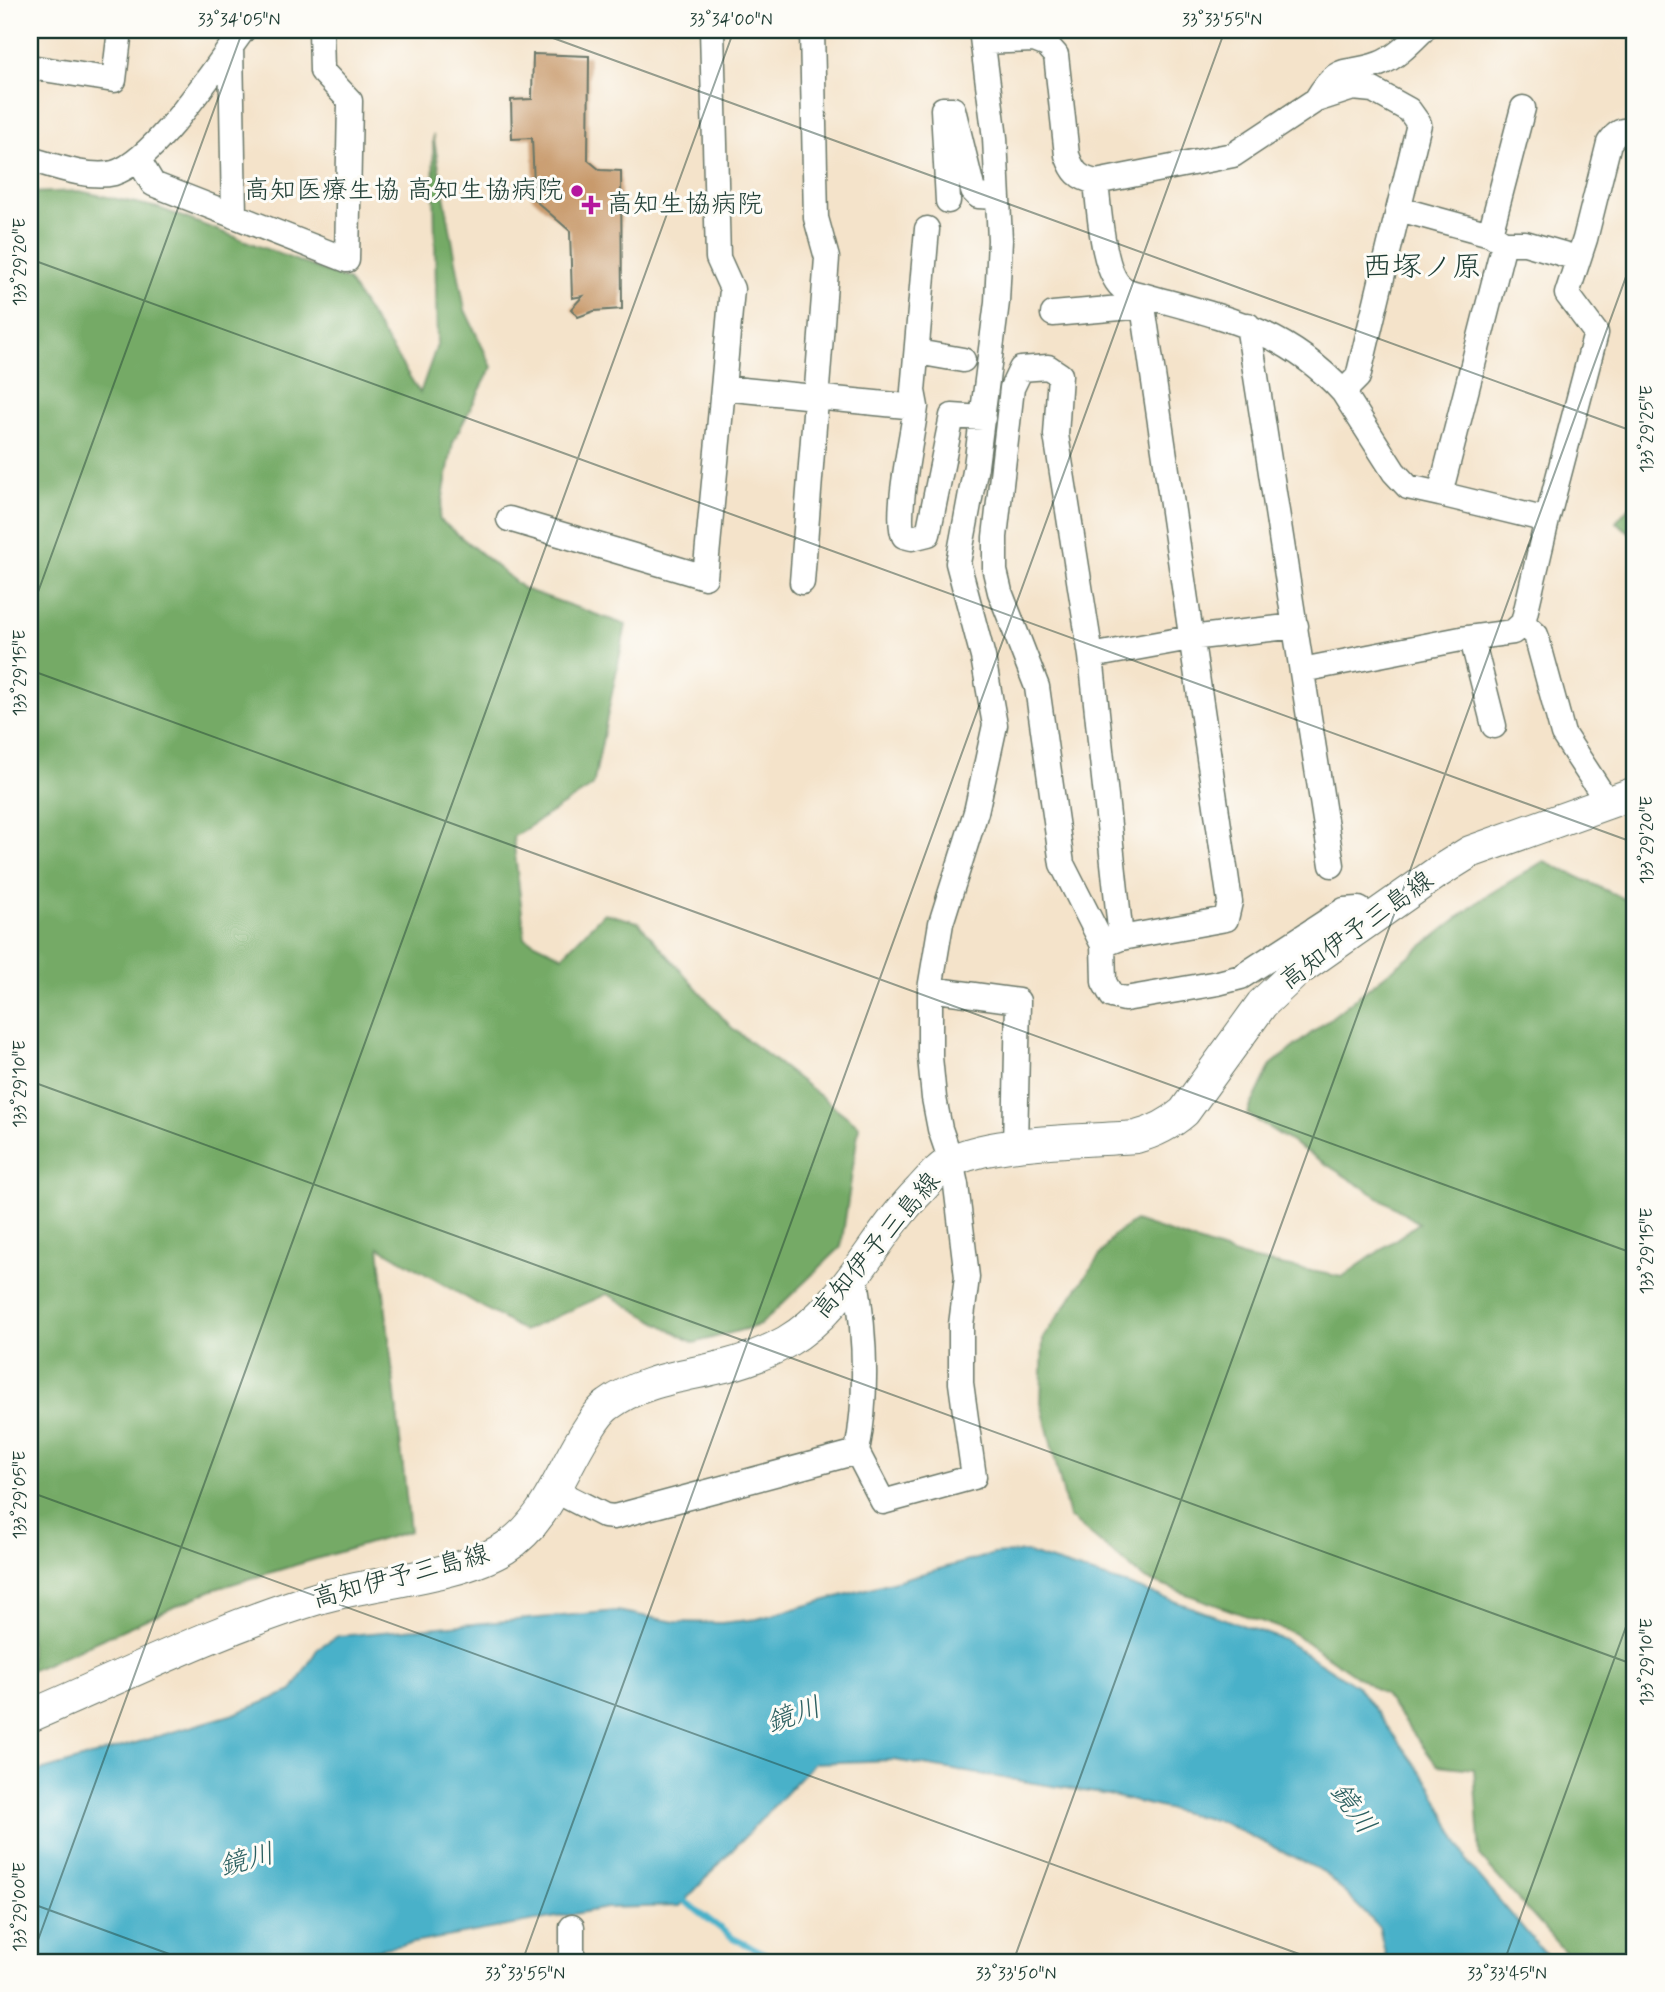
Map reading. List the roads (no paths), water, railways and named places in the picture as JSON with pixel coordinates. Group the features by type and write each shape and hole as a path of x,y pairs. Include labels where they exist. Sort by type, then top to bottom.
{"main road":[{"name":"高知伊予三島線","path":"30,1716 215,1635 281,1611 324,1596 453,1569 507,1547 540,1515 574,1451 606,1406 650,1384 729,1365 785,1342 812,1324 855,1273 910,1199 951,1161 967,1155 1015,1147 1136,1137 1170,1124 1184,1112 1262,1004 1297,971 1470,852 1621,798"}],"street":[{"path":"30,66 114,80 120,30"},
{"path":"138,159 153,184 347,260 350,101 322,71 321,30"},
{"path":"509,519 705,577 732,289 718,258 712,30"},
{"path":"802,582 827,258 816,218 811,30"},
{"path":"1316,100 1325,84 1340,72 1381,64 1423,30"},
{"path":"855,1273 861,1308 864,1416 857,1452 883,1502 974,1477 961,1383 961,1325 967,1277 951,1161 940,1129 934,1098 930,1057 930,989 941,923 976,812 995,725 984,657 958,563 983,418 997,302 1000,240 995,138 982,36 1034,40 1047,45 1056,55 1072,170 1082,179 1096,182 1233,155 1316,100 1353,88 1373,90 1409,110 1419,124 1358,377 1343,392"},
{"path":"234,216 237,38"},
{"path":"30,159 75,172 115,173 138,159 161,139 237,38"},
{"path":"1440,494 1497,239 1523,108"},
{"path":"948,201 943,109 953,109 973,191 978,196 998,197"},
{"path":"1302,670 1513,632 1523,623 1596,332 1567,294 1585,239 1609,143 1616,133 1625,129 1635,132"},
{"path":"1096,182 1106,256 1122,289 1144,301 1248,326 1272,336 1306,357 1325,372 1343,392 1394,472 1408,487 1547,520"},
{"path":"1399,209 1497,239 1525,243 1577,258"},
{"path":"928,229 913,391 916,407 901,510 900,530 904,536 912,538 928,534 952,416 983,418"},
{"path":"1053,314 1144,301"},
{"path":"1112,942 1226,919 1230,902 1190,638 1144,301"},
{"path":"1248,326 1332,865"},
{"path":"917,352 963,360"},
{"path":"1112,942 1062,864 1038,688 1000,592 995,571 995,537 1012,388 1021,369 1048,367 1060,375 1056,435 1091,656 1112,942 1104,982 1112,996 1125,999 1241,977 1344,910 1359,909 1374,918"},
{"path":"723,388 916,407"},
{"path":"1523,623 1536,635 1563,734 1621,798"},
{"path":"1091,656 1190,638 1296,626"},
{"path":"1472,639 1494,726"},
{"path":"930,989 1018,1001 1015,1147"},
{"path":"554,1490 605,1516 614,1517 857,1452"},
{"path":"572,1927 572,1962"}],"water":[{"name":"鏡川","path":"1024,1552 1284,1640 1358,1687 1431,1786 1469,1865 1552,1962 1387,1962 1379,1927 1324,1872 1222,1822 1108,1795 893,1760 814,1763 680,1906 607,1908 318,1962 30,1962 30,1774 234,1714 292,1691 318,1648 338,1636 617,1611 675,1622 721,1623 757,1619 994,1554"}],"waterway":[{"path":"678,1896 733,1938 782,1962"}],"place":[{"name":"高知医療生協 高知生協病院","path":"577,191"},
{"name":"高知生協病院","path":"591,205"}],"district":[{"name":"西塚ノ原","path":"1422,267"}]}
